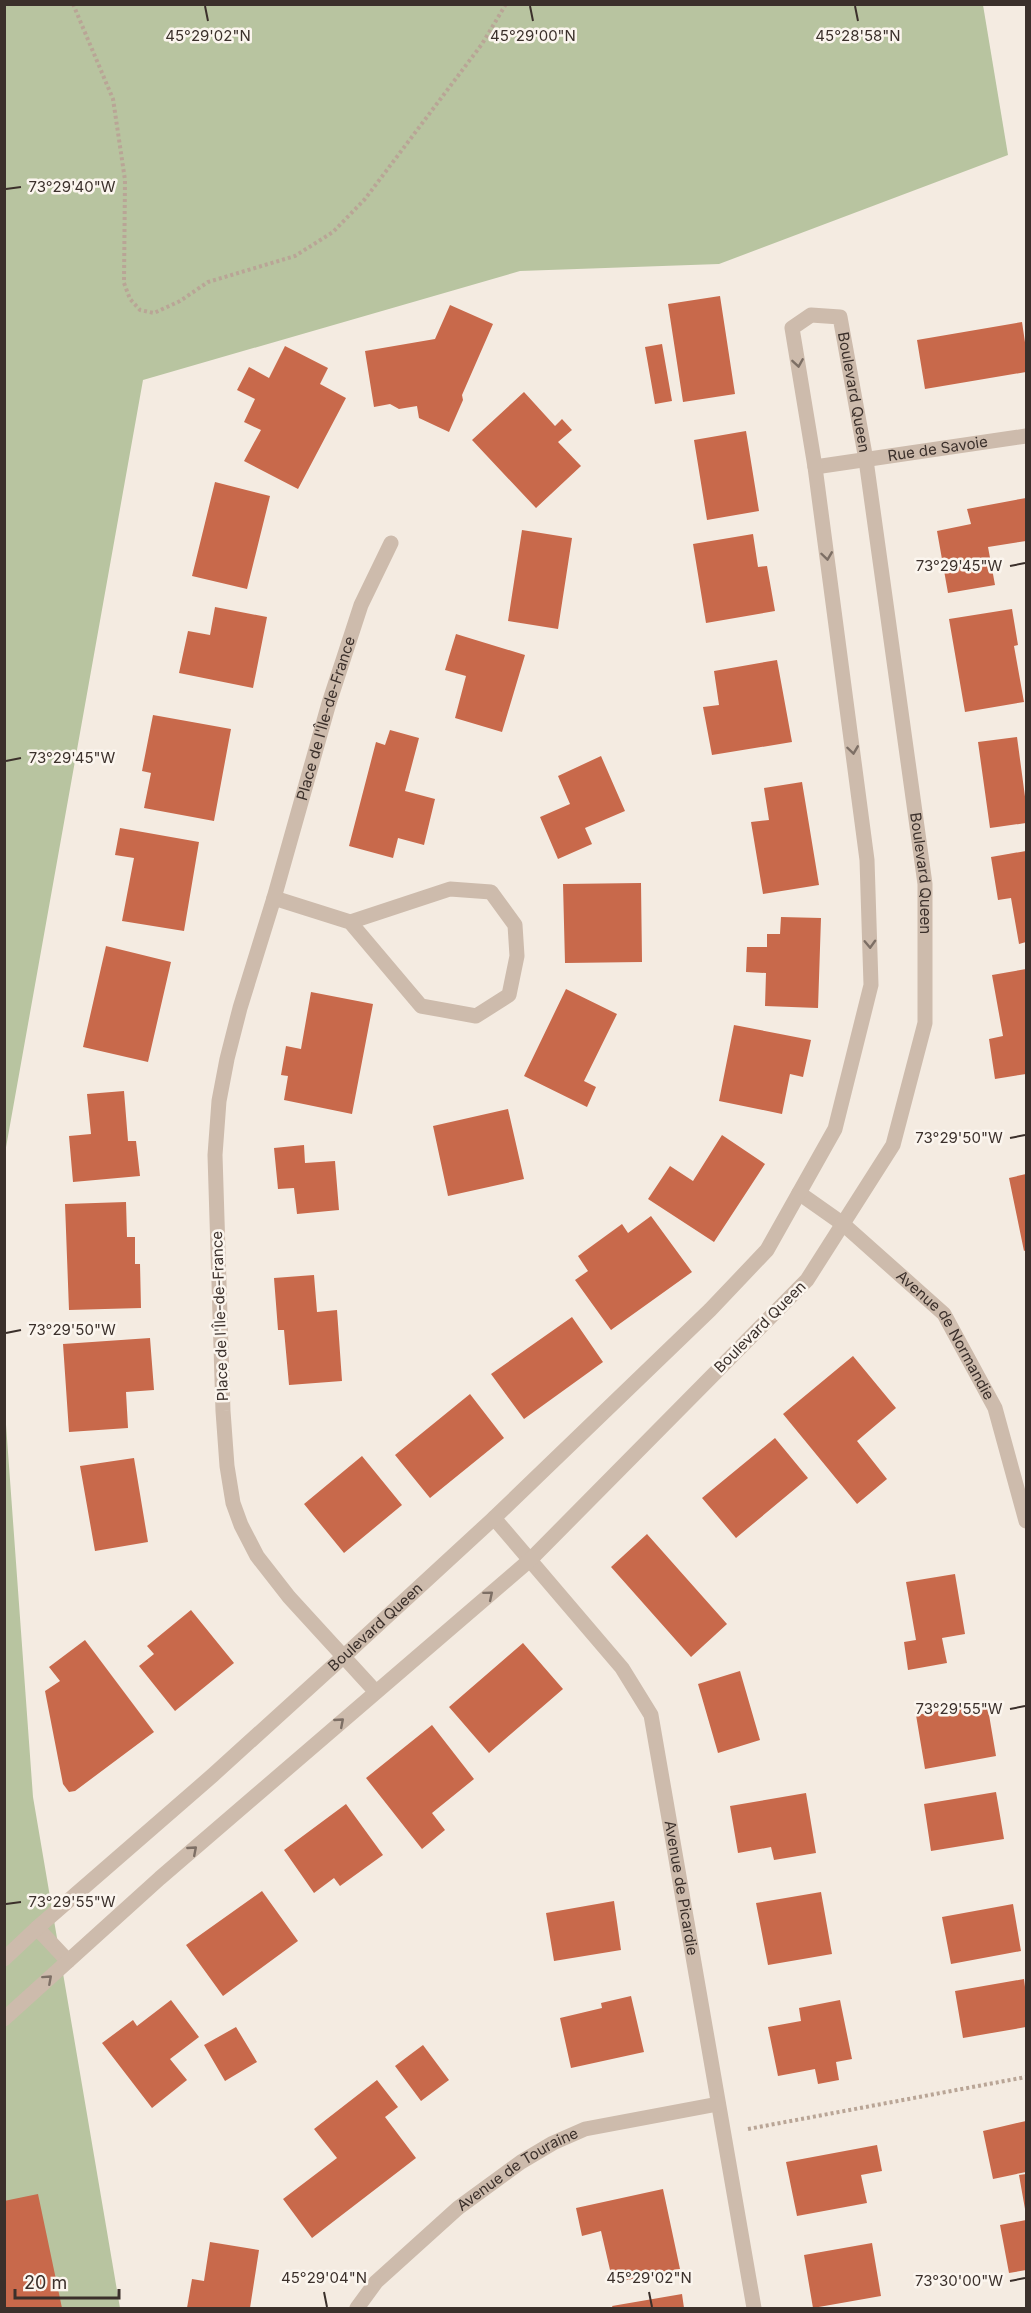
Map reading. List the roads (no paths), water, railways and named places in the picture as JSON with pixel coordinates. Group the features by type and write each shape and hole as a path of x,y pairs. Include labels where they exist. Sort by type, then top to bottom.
{"street":[{"name":"Boulevard Queen","path":"4,1959 343,1657 494,1518 710,1310 767,1250 835,1129 871,986 867,860 815,467 792,328 811,315 840,317 866,460 925,884 925,1023 893,1145 807,1280 531,1559 375,1691 4,2019"},
{"name":"Rue de Savoie","path":"815,467 1026,436"},
{"name":"Place de l'Île-de-France","path":"375,1691 289,1597 257,1556 233,1503 227,1466 215,1155 219,1101 240,1008 274,898 329,703 357,616 391,543"},
{"path":"274,898 350,922 421,1006 476,1016 509,995 517,956 515,925 491,892 450,889 350,922"},
{"name":"Avenue de Normandie","path":"799,1193 843,1224 944,1314 995,1408 1026,1521"},
{"name":"Avenue de Picardie","path":"494,1518 622,1668 651,1715 754,2308"},
{"path":"37,1928 68,1961"},
{"name":"Avenue de Touraine","path":"357,2308 376,2282 458,2208 521,2162 553,2143 585,2128 718,2104"}]}
